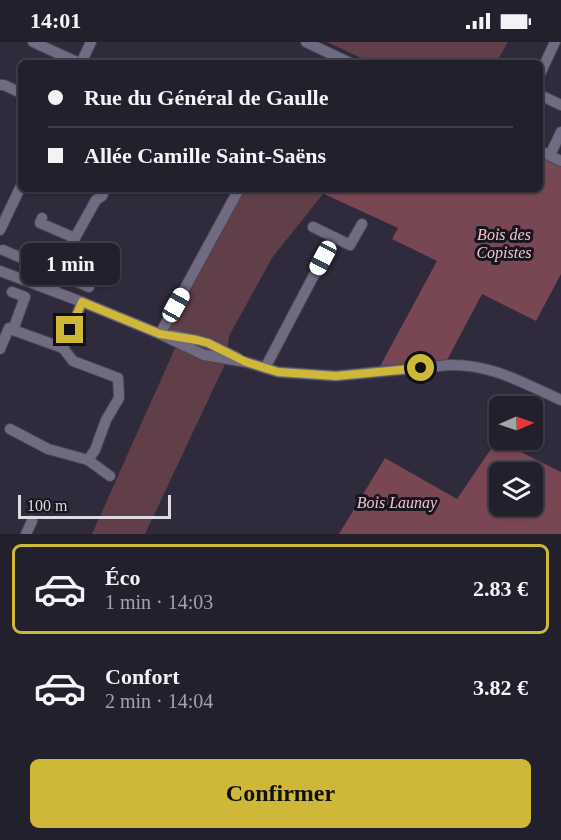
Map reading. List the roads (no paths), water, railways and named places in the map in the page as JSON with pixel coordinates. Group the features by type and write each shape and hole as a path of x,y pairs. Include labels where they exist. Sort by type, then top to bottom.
{"street":[{"path":"33,42 73,60"},
{"path":"82,60 91,42"},
{"path":"306,42 344,60"},
{"path":"543,68 555,42"},
{"path":"0,85 18,92"},
{"path":"543,96 561,105"},
{"path":"561,132 545,153 561,161"},
{"path":"0,230 18,192"},
{"path":"53,291 75,238 96,200 104,192"},
{"path":"160,334 237,192"},
{"path":"42,218 40,223 75,238"},
{"path":"313,227 350,245 362,224"},
{"path":"265,368 334,237"},
{"path":"3,250 89,287"},
{"path":"0,271 160,334 208,343 246,362 278,372 336,376 464,364 494,370 561,400"},
{"path":"12,292 25,297 13,330"},
{"path":"63,348 82,302"},
{"path":"0,349 9,328 63,348 73,361 118,378 119,398 88,460"},
{"path":"10,429 48,449 88,460 110,476"},
{"path":"26,534 32,521"}],"park label":[{"name":"Bois des Copistes","path":"504,243"},
{"name":"Bois Launay","path":"397,502"}]}
